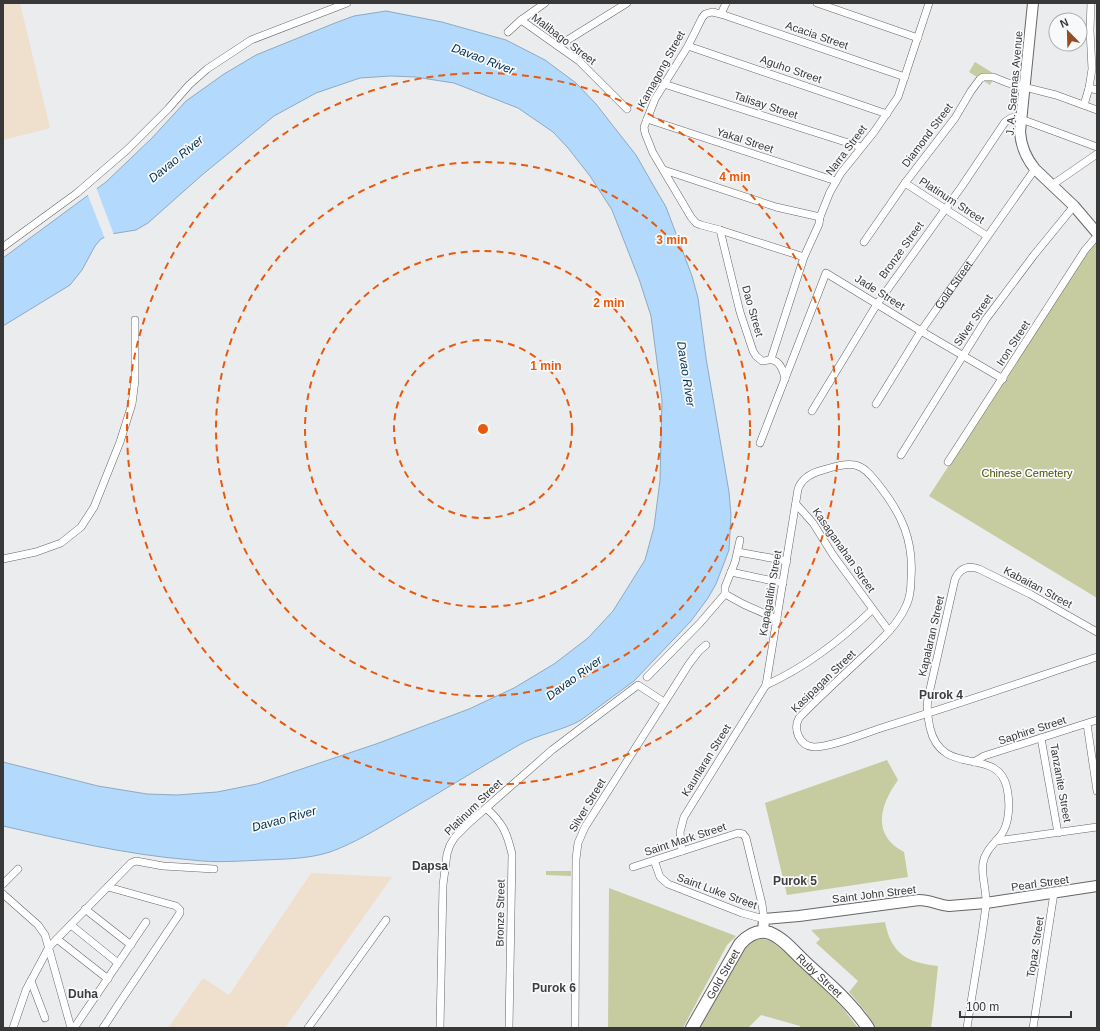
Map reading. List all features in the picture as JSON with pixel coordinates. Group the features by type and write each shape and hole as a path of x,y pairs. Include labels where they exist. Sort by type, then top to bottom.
{"main road":[{"name":"Gold Street","path":"692,1028 740,944 750,935 763,932"},
{"name":"Ruby Street","path":"763,932 774,935 787,945 847,1002 868,1028"}],"street":[{"path":"3,247 76,193 128,149 188,85 207,69 251,40 347,3"},
{"path":"508,32 521,20 545,3"},
{"path":"558,46 618,5 627,3"},
{"path":"721,14 726,3"},
{"path":"817,3 918,38"},
{"name":"Narra Street","path":"771,359 804,257 819,224 820,217 830,192 836,181 874,132 898,97 929,3"},
{"name":"J. A. Sarenas Avenue","path":"1033,3 1021,117 1020,139 1022,147 1029,162 1035,169 1074,206 1097,232"},
{"path":"1084,105 1092,69 1090,30 1091,3"},
{"name":"Kamagong Street","path":"721,14 712,12 705,14 698,22 688,46 655,99 644,127 644,133 653,153 691,218 696,223 701,226 720,230 804,257"},
{"name":"Acacia Street","path":"721,14 905,77"},
{"name":"Malibago Street","path":"521,20 579,61 628,109"},
{"name":"Aguho Street","path":"688,46 887,114"},
{"name":"Diamond Street","path":"864,242 905,183 955,118 980,79 987,76 993,77 1097,110"},
{"name":"Talisay Street","path":"664,84 861,147"},
{"path":"1089,88 1097,90"},
{"path":"1021,117 1097,147"},
{"name":"Bronze Street","path":"812,411 877,304 966,181 1005,122 1011,118 1021,117"},
{"name":"Yakal Street","path":"647,119 836,181"},
{"path":"1052,186 1097,154"},
{"name":"Gold Street","path":"876,404 921,331 1035,169"},
{"path":"664,170 776,207 820,217"},
{"name":"Platinum Street","path":"905,183 987,236"},
{"name":"Silver Street","path":"901,455 986,319 1055,228 1074,206"},
{"name":"Dao Street","path":"720,230 740,312 753,351 762,361 771,359 776,361 783,371 786,379"},
{"name":"Iron Street","path":"948,462 1085,250 1097,236"},
{"name":"Jade Street","path":"786,379 826,273 1003,379"},
{"path":"3,559 36,552 61,542 81,527 94,507 120,442 132,404 135,380 135,320"},
{"path":"760,443 786,379"},
{"name":"Kasipagan Street","path":"796,504 798,489 804,478 815,472 834,466 856,465 871,475 885,492 896,511 910,542 912,562 909,599 902,615 889,631 799,718 796,723 796,728 800,739 807,746 821,746 927,714 1097,657"},
{"name":"Kapagalitin Street","path":"766,685 796,504"},
{"name":"Kasaganahan Street","path":"796,504 813,523 833,555 872,610 889,631"},
{"path":"647,677 700,623 725,594 725,587 738,552 740,540"},
{"path":"738,552 787,561"},
{"name":"Kabaitan Street","path":"968,567 979,569 1030,594 1097,632"},
{"name":"Kapalaran Street","path":"966,1028 982,936 986,903 984,861 989,849 1006,827 1008,794 1007,786 1002,774 997,769 984,763 967,761 951,755 940,747 933,738 927,714 928,698 955,579 960,571 968,567"},
{"path":"731,572 783,583"},
{"path":"725,594 743,604 777,619"},
{"name":"Kasaganahan Street","path":"766,685 793,671 834,644 872,610"},
{"name":"Silver Street","path":"575,1028 576,859 578,843 585,827 693,657 706,645"},
{"name":"Platinum Street","path":"440,1028 443,885 447,854 455,837 552,750 638,685 664,702"},
{"name":"Kaunlaran Street","path":"682,851 680,832 684,817 766,685"},
{"name":"Saphire Street","path":"974,762 984,756 1097,720"},
{"path":"1086,724 1097,791"},
{"name":"Tanzanite Street","path":"1041,738 1058,833"},
{"name":"Bronze Street","path":"486,808 503,826 512,854 509,1028"},
{"path":"996,841 1097,827"},
{"name":"Saint Mark Street","path":"633,867 738,833 743,834 746,838 762,904 764,919"},
{"name":"Saint Luke Street","path":"654,860 660,877 668,884 742,913 764,919"},
{"path":"13,1028 26,990 49,947 131,863 136,861 163,866 214,870"},
{"path":"3,884 18,869"},
{"path":"104,1028 180,913 180,910 176,906 108,886"},
{"name":"Pearl Street","path":"986,903 1097,886"},
{"name":"Topaz Street","path":"1034,1028 1054,893"},
{"path":"3,894 40,928 45,935 71,1028"},
{"name":"Saint John Street","path":"764,919 787,918 919,900 926,900 949,906 986,903"},
{"path":"86,909 131,945"},
{"path":"763,932 764,919"},
{"path":"308,1028 386,920"},
{"path":"74,1028 146,922"},
{"path":"71,924 118,963"},
{"path":"57,939 108,979"},
{"path":"31,981 45,1018"}],"shaded area":[{"path":"3,3 20,3 50,128 3,140"},
{"path":"311,873 392,877 285,1028 168,1028 203,978 229,995"}],"green space":[{"path":"975,62 996,75 990,85 969,72"},
{"name":"Chinese Cemetery","path":"1095,241 1097,244 1097,598 929,496"},
{"path":"887,760 898,780 883,809 883,828 887,837 894,845 904,852 908,877 787,895 765,803"},
{"path":"546,871 571,871 571,876 546,875"},
{"path":"609,888 736,936 727,945 683,1028 608,1028"},
{"path":"885,922 892,942 902,955 927,965 938,966 931,1028 875,1028 866,1012 849,992 858,981 816,943 820,939 811,930"},
{"path":"759,938 771,941 797,962 842,1007 858,1028 800,1028 800,1026 761,1015 748,1028 698,1028 742,949 752,941"}],"water":[{"name":"Davao River","path":"386,11 442,22 506,40 545,60 576,83 596,104 636,155 666,207 692,276 698,298 706,358 729,492 731,515 729,550 716,584 708,598 691,621 634,681 581,720 574,724 526,741 375,830 330,852 289,859 227,862 201,861 120,851 3,826 3,762 98,786 147,794 177,795 217,792 257,784 376,744 469,709 514,688 554,664 588,638 613,611 645,560 654,527 660,480 662,400 651,316 639,279 612,210 590,176 553,132 518,108 454,83 415,77 391,76 360,78 316,93 274,116 202,175 148,223 136,230 111,234 101,239 95,246 82,270 70,285 3,326 3,258 106,182 152,138 186,101 224,74 256,55 354,16"}],"pier":[{"path":"96,187 114,235 105,239 87,193"}],"district":[{"name":"Purok 4","path":"941,695"},
{"name":"Dapsa","path":"430,866"},
{"name":"Purok 5","path":"795,881"},
{"name":"Purok 6","path":"554,988"},
{"name":"Duha","path":"83,994"}]}
